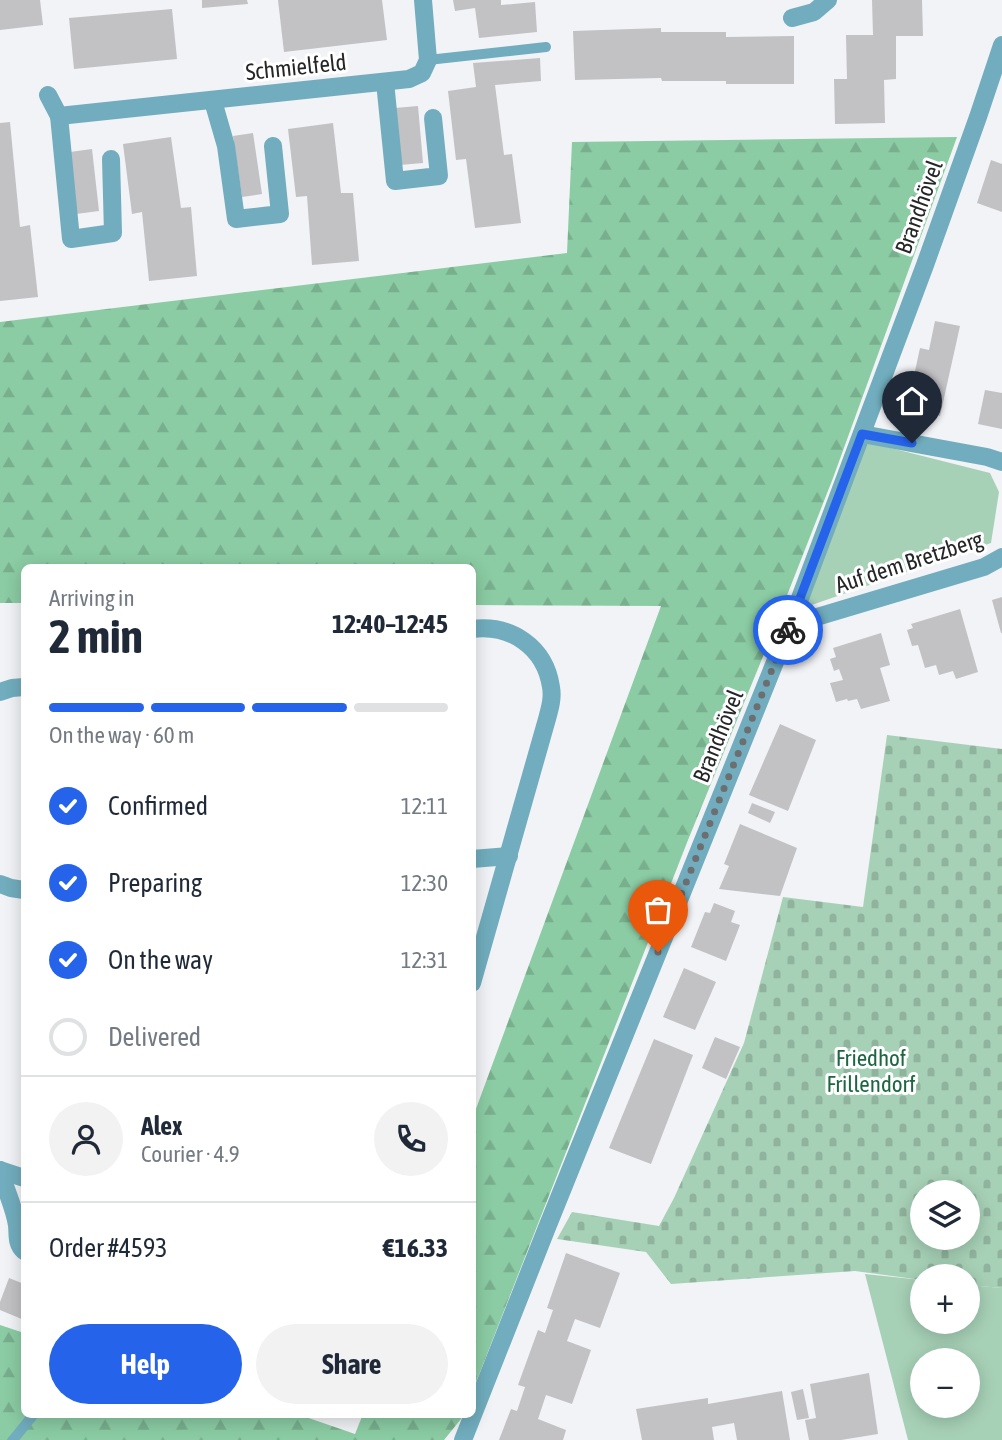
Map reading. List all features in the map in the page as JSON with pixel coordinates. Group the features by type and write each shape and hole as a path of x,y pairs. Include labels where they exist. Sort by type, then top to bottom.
{"street":[{"path":"423,0 428,60"},
{"path":"792,18 814,12 828,0"},
{"name":"Brandhövel","path":"476,1407 790,625 978,117 1002,45"},
{"name":"Schmielfeld","path":"59,116 409,79 422,73 428,60"},
{"path":"385,82 396,181 439,176 433,118"},
{"path":"48,95 59,116 71,239 113,233 111,159"},
{"path":"213,101 226,146 236,219 280,214 273,146"},
{"path":"862,434 1002,462"},
{"name":"Auf dem Bretzberg","path":"790,625 984,567 1002,557"},
{"path":"476,629 501,630 518,637 531,647 541,657 551,688 547,719 476,970"},
{"path":"0,692 21,687"},
{"path":"476,860 509,856"},
{"path":"0,887 21,890"},
{"path":"0,1170 21,1177"},
{"path":"0,1170 21,1221 17,1237 21,1248"},
{"name":"Brandhövel","path":"463,1440 472,1418"}],"lane":[{"path":"428,60 546,47"},
{"path":"13,1440 31,1418"}],"green space":[{"path":"957,137 833,478 476,1382 476,1109 661,606 476,605 476,564 21,564 21,603 0,603 0,322 567,253 572,142"},
{"path":"863,441 990,473 999,492 991,543 800,609"},
{"name":"Friedhof Frillendorf","path":"887,735 1002,749 1002,1288 980,1286 980,1264 910,1264 910,1278 855,1271 671,1284 646,1252 557,1239 572,1212 659,1226 744,1043 783,897 863,907"},
{"path":"865,1274 910,1279 910,1334 980,1334 980,1286 1002,1288 1002,1440 908,1440"},
{"path":"0,1325 21,1332 21,1418 309,1418 355,1434 361,1418 461,1418 444,1440 0,1440"}],"building":[{"path":"0,0 40,0 43,25 0,30"},
{"path":"202,0 247,0 248,4 202,8"},
{"path":"278,0 382,0 387,40 284,52"},
{"path":"453,0 501,0 501,5 535,2 537,32 479,38 475,8 455,11"},
{"path":"872,0 922,0 923,36 896,36 896,79 884,80 885,123 835,124 834,79 847,79 846,35 873,35"},
{"path":"172,9 177,59 74,69 69,18"},
{"path":"661,28 661,32 726,32 726,37 794,36 794,84 726,84 726,81 662,81 661,78 575,80 573,31"},
{"path":"540,58 541,81 495,85 504,155 512,154 521,223 475,228 466,159 456,160 448,91 476,87 473,63"},
{"path":"418,106 423,163 400,165 395,108"},
{"path":"10,122 20,227 30,225 38,297 0,301 0,123"},
{"path":"333,123 341,193 353,193 359,261 312,265 307,196 296,197 288,129"},
{"path":"253,133 262,194 242,197 233,136"},
{"path":"171,137 181,208 191,207 197,276 149,281 142,212 132,214 123,144"},
{"path":"92,149 99,211 76,214 70,152"},
{"path":"991,160 1002,164 1002,212 977,203"},
{"path":"935,321 960,326 940,416 907,408 920,348 929,350"},
{"path":"985,390 1002,393 1002,429 978,424"},
{"path":"1002,597 1002,633 1001,633 992,600"},
{"path":"960,609 978,672 956,679 953,671 939,675 936,665 925,668 918,645 912,646 907,630 913,628 911,624"},
{"path":"881,633 890,665 880,668 890,701 861,709 857,699 836,702 830,683 843,680 839,669 834,671 830,659 836,657 833,648"},
{"path":"780,724 816,740 788,811 749,795"},
{"path":"752,803 775,812 770,823 748,813"},
{"path":"740,824 797,848 780,896 719,889 729,866 724,864"},
{"path":"714,903 735,911 731,922 740,925 726,961 691,947 705,912 710,913"},
{"path":"684,968 716,982 695,1030 663,1017"},
{"path":"715,1037 740,1047 726,1079 702,1068"},
{"path":"654,1039 693,1055 651,1164 609,1148"},
{"path":"566,1253 620,1273 600,1328 575,1319 567,1341 591,1350 572,1404 546,1395 538,1419 566,1430 563,1440 499,1440 511,1409 517,1411 525,1387 518,1385 538,1330 545,1333 553,1310 547,1308"},
{"path":"9,1278 21,1283 21,1319 0,1310 0,1302"},
{"path":"869,1373 878,1434 841,1440 809,1440 805,1420 816,1418 810,1384"},
{"path":"803,1389 809,1418 797,1420 791,1392"},
{"path":"782,1391 790,1440 737,1440 734,1423 712,1427 714,1440 642,1440 636,1409 708,1398 708,1404"}],"way so far":[{"path":"658,952 788,630"}],"route":[{"path":"788,630 862,434 912,443"}]}
